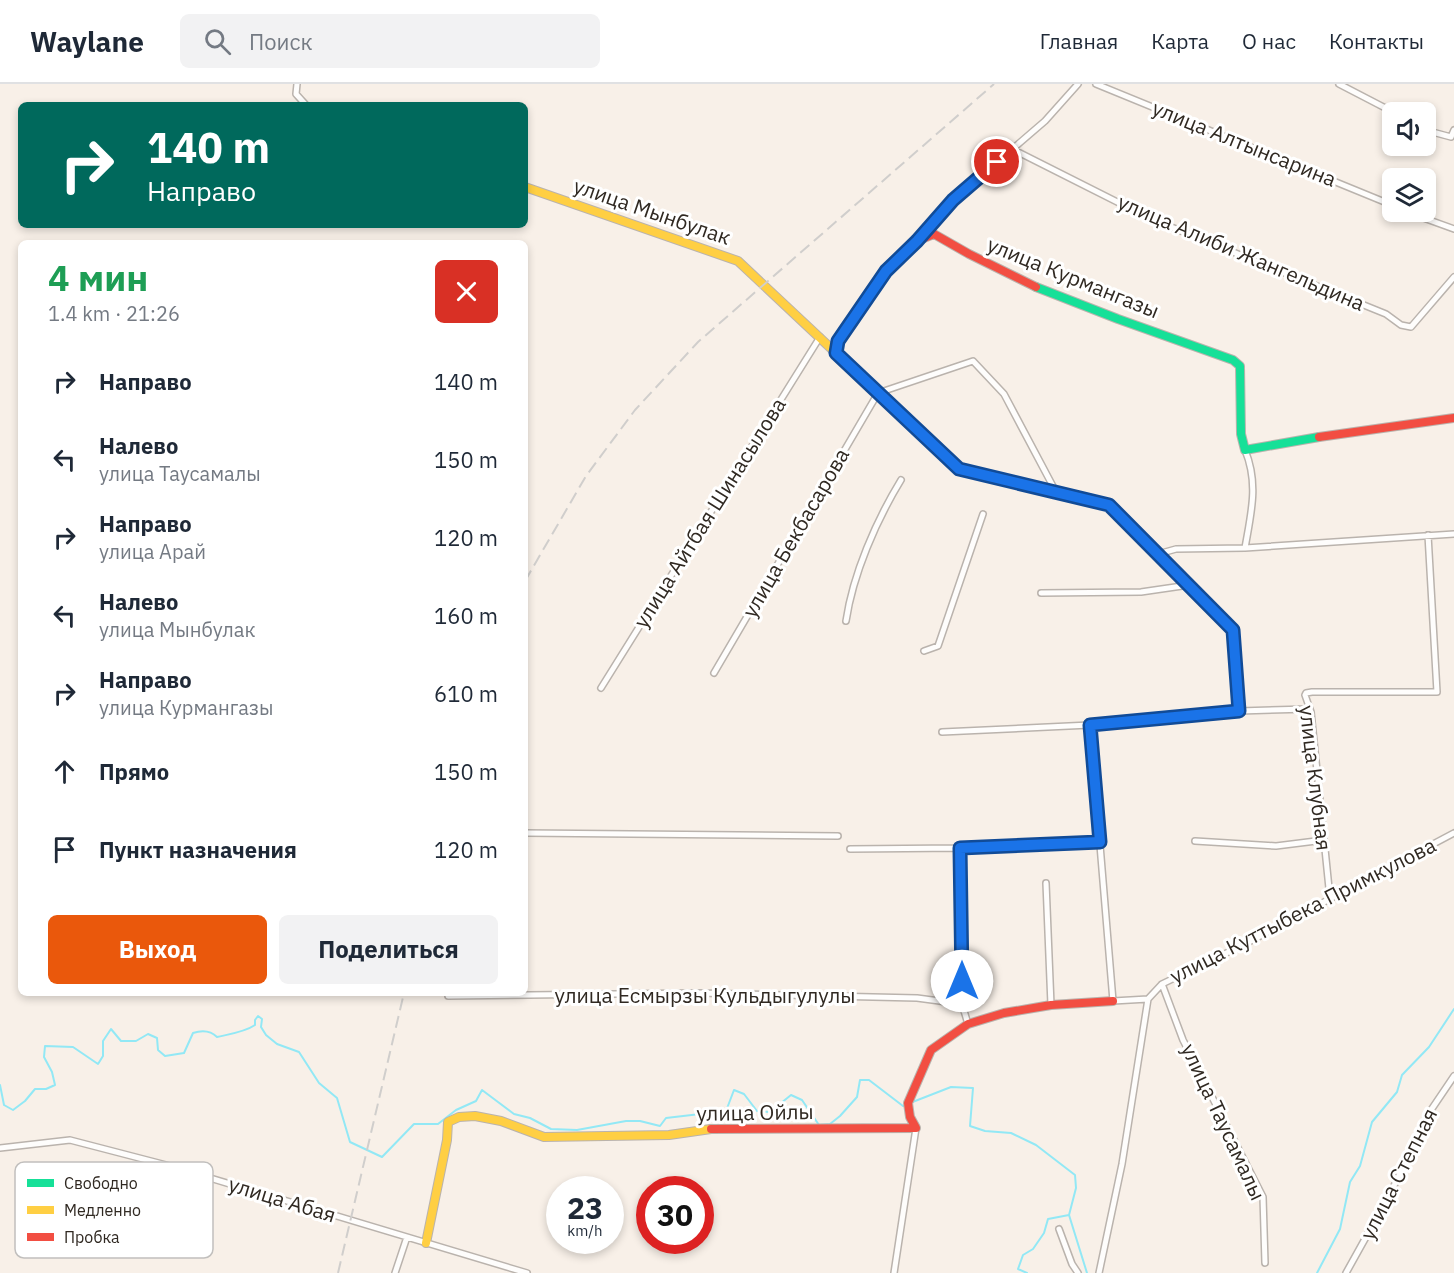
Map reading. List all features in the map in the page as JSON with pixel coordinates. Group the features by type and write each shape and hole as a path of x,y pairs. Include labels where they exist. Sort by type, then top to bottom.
{"street":[{"path":"297,84 296,94 303,102"},
{"path":"836,353 838,341 886,271 917,241 953,200 1045,120 1078,84"},
{"name":"улица Алтынсарина","path":"1096,84 1382,201"},
{"path":"1339,84 1382,106"},
{"path":"1436,133 1451,137 1454,130"},
{"name":"улица Алиби Жангельдина","path":"1012,149 1149,218 1386,314 1401,325 1411,327 1454,277"},
{"name":"улица Мынбулак","path":"528,188 738,261 959,469 1109,505 1233,630 1239,711"},
{"path":"1435,222 1454,229"},
{"name":"улица Курмангазы","path":"917,241 934,234 964,253 1086,308 1233,360 1240,366 1240,434 1245,450"},
{"name":"улица Айтбая Шинасылова","path":"601,688 820,338"},
{"path":"878,393 973,361 1004,394 1056,492"},
{"name":"улица Бекбасарова","path":"714,673 878,393"},
{"path":"1245,548 1252,505 1253,474 1245,450 1454,418"},
{"path":"846,621 850,596 884,508 902,480"},
{"path":"924,651 938,646 983,514"},
{"path":"1158,554 1176,549 1245,548 1454,534"},
{"name":"улица Клубная","path":"1330,898 1309,708 1305,695 1306,693 1437,692 1428,535"},
{"path":"1041,593 1141,592 1189,585"},
{"path":"942,732 1090,725 1239,711 1309,708"},
{"path":"1090,725 1113,1001"},
{"name":"улица Куттыбека Примкулова","path":"1099,1273 1122,1164 1148,999 1162,984 1243,945 1454,832"},
{"path":"528,833 838,836"},
{"path":"1195,841 1276,846 1324,840"},
{"path":"850,849 960,848 1100,842"},
{"path":"960,848 962,1004 968,1024"},
{"path":"1046,884 1051,1005"},
{"name":"улица Таусамалы","path":"1162,984 1184,1040 1263,1197 1265,1263"},
{"name":"улица Есмырзы Кульдыгулулы","path":"528,995 699,993 917,998 962,1004"},
{"path":"894,1273 916,1128 910,1117 908,1103 931,1050 968,1024 1004,1013 1051,1005 1148,999"},
{"name":"улица Степная","path":"1346,1273 1390,1194 1429,1113 1454,1076"},
{"name":"улица Ойлы","path":"426,1243 447,1140 448,1122 459,1117 476,1116 501,1121 544,1137 576,1138 669,1135 703,1130 916,1128"},
{"name":"улица Абая","path":"0,1148 70,1140 155,1162"},
{"name":"улица Абая","path":"213,1179 527,1273"},
{"path":"1059,1229 1078,1273"},
{"path":"395,1273 406,1237"}],"waterway":[{"path":"1317,1273 1340,1229 1350,1182 1360,1166 1372,1122 1397,1092 1402,1075 1429,1047 1454,1009"},
{"path":"0,1085 4,1105 13,1110 35,1089 46,1089 55,1085 52,1072 44,1057 45,1046 73,1047 98,1064 103,1056 103,1041 111,1029 121,1041 136,1041 148,1034 157,1038 158,1050 165,1056 184,1053 193,1033 206,1031 217,1037 237,1032 255,1025 258,1016 262,1019 261,1027 266,1035 277,1044 299,1052 319,1083 337,1098 350,1142 382,1157 414,1124 438,1124 456,1110 476,1101 482,1090 514,1114 530,1118 551,1129 577,1130 626,1121 640,1121 660,1126 666,1118 726,1111 734,1090 744,1094 757,1111 770,1112 791,1095 802,1100 819,1125 830,1124 857,1097 860,1080 869,1080 905,1106"},
{"path":"910,1103 951,1087 973,1088 970,1126 985,1131 1011,1133 1036,1145 1075,1175 1076,1188 1069,1215 1087,1273"},
{"path":"1027,1273 1018,1269 1023,1255 1033,1249 1044,1233 1048,1219 1069,1215"}],"railway":[{"path":"528,576 586,476 635,410 698,342 994,84"},
{"path":"338,1273 403,996"}],"traffic: fast":[{"path":"1036,287 1233,360 1240,366 1241,434 1245,450 1319,437"}],"traffic: slow":[{"path":"528,188 738,261 868,383"},
{"path":"1222,619 1233,630 1239,711"},
{"path":"426,1243 447,1140 448,1122 459,1117 475,1116 501,1121 544,1137 669,1135 711,1129"}],"traffic: jam":[{"path":"836,353 838,341 886,271 917,241 934,234 1036,287"},
{"path":"868,383 959,469 1109,505 1222,619"},
{"path":"1319,437 1454,418"},
{"path":"711,1129 916,1128 910,1117 908,1103 931,1050 968,1024 1004,1013 1051,1005 1113,1001"}],"route":[{"path":"962,981 960,848 1100,842 1090,725 1239,711 1233,630 1109,505 959,469 836,353 838,341 886,271 917,241 953,200 997,162"}]}
